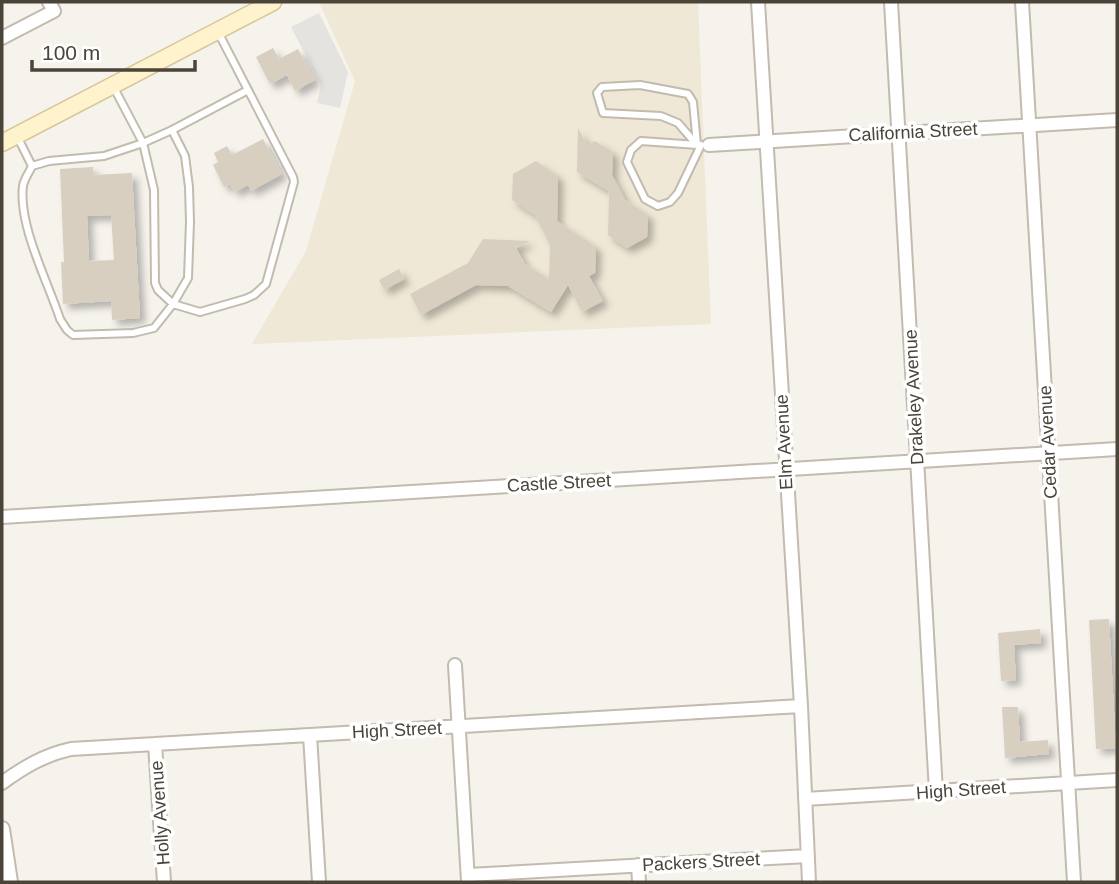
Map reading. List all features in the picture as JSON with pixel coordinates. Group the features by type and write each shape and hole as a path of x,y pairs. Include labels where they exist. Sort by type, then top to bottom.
{"main road":[{"path":"9,140 273,2"}],"street":[{"name":"Elm Avenue","path":"758,2 801,706 809,882"},
{"name":"Drakeley Avenue","path":"891,2 936,792"},
{"name":"Cedar Avenue","path":"1022,2 1074,882"},
{"path":"2,38 52,6"},
{"name":"California Street","path":"703,145 1117,120"},
{"name":"Castle Street","path":"2,517 1117,449"},
{"path":"455,665 468,878"},
{"name":"High Street","path":"2,783 27,765 71,749 801,706"},
{"path":"310,735 319,882"},
{"name":"Holly Avenue","path":"155,744 164,882"},
{"name":"High Street","path":"805,799 1117,780"},
{"path":"2,829 10,882"},
{"name":"Packers Street","path":"468,878 808,856"},
{"path":"638,865 639,882"}],"lane":[{"path":"113,85 143,143 153,190 155,283 158,290 173,304 200,312 254,295 266,284 294,183 218,31"},
{"path":"703,145 640,141 631,150 627,162 645,199 658,206 670,202 678,193 703,145 693,102 688,94 640,85 599,89 597,93 603,113 661,116 678,123 703,145"},
{"path":"172,130 185,156 189,187 188,278 173,304 154,328 133,333 74,335 60,319 23,209 23,185 32,166 49,161 104,156 143,143 248,90"},
{"path":"9,140 32,166"}],"shaded area":[{"path":"319,2 698,2 711,324 252,344 306,251 355,81"},
{"path":"319,13 348,72 340,108 317,103 321,85 291,27"}],"building":[{"path":"273,48 279,59 298,49 315,80 295,91 287,75 270,84 256,57"},
{"path":"578,128 587,145 595,141 613,152 612,175 625,200 648,215 647,237 627,248 608,235 609,191 577,172"},
{"path":"263,139 282,174 251,191 248,185 235,192 230,184 224,187 213,165 218,162 214,153 227,146 232,155"},
{"path":"536,161 558,176 557,221 596,247 595,273 589,276 603,301 582,312 568,285 551,312 508,286 476,285 421,315 410,294 468,263 483,239 530,241 516,248 525,264 549,279 550,245 535,215 512,200 513,174"},
{"path":"93,167 93,175 132,173 140,318 112,320 111,301 63,304 60,169","holes":["111,215 114,260 89,261 87,216"]},
{"path":"399,269 404,279 384,290 379,280"},
{"path":"1109,619 1116,748 1096,749 1089,620"},
{"path":"1040,629 1041,643 1014,645 1016,680 1001,681 998,633"},
{"path":"1002,707 1018,707 1020,742 1048,740 1049,754 1005,758"}]}
